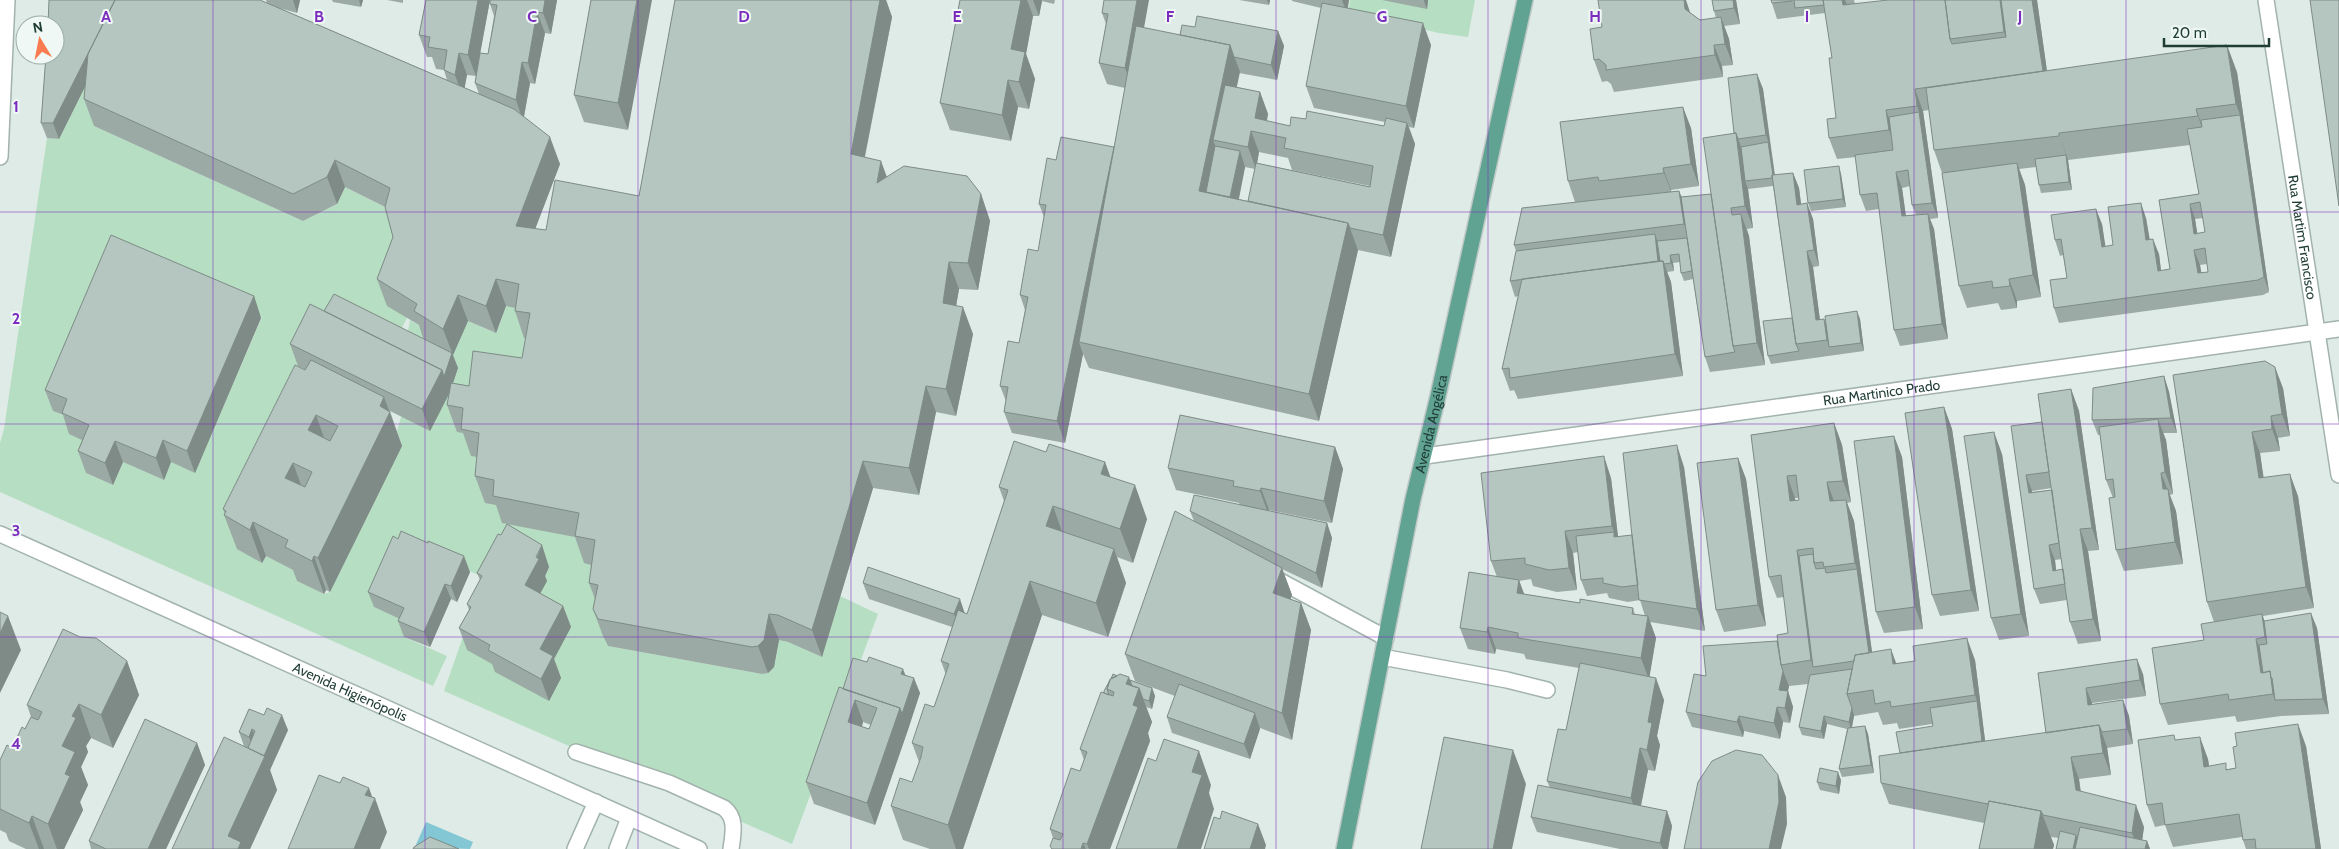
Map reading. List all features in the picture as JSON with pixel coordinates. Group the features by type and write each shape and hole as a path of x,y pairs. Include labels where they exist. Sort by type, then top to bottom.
{"main road":[{"name":"Avenida Angélica","path":"1344,849 1413,499 1425,456 1525,0"}],"street":[{"path":"0,156 8,0"},
{"name":"Rua Martim Francisco","path":"2266,0 2339,475"},
{"name":"Rua Martinico Prado","path":"1425,456 2339,328"},
{"name":"Avenida Higienópolis","path":"0,534 699,849"},
{"path":"1262,571 1386,638"},
{"path":"1382,657 1507,680 1547,690"},
{"path":"576,752 669,783 724,808 731,813 733,819 731,849"},
{"path":"575,849 596,802"},
{"path":"616,849 629,818"}],"green space":[{"path":"1350,0 1475,0 1468,37 1439,33 1348,12"},
{"path":"93,71 94,126 303,221 337,204 345,187 400,215 407,318 397,338 329,381 262,563 266,556 301,574 297,581 324,594 330,592 402,446 397,431 401,417 450,392 458,369 408,331 410,320 427,330 468,321 493,332 499,326 506,306 529,311 540,340 473,435 489,460 504,507 589,540 605,567 608,611 603,636 608,646 762,674 774,666 779,640 822,657 840,596 878,614 792,844 444,691 498,537 481,576 401,542 374,607 410,623 404,637 447,656 433,686 0,492 0,443 4,429 47,138 59,139","holes":["119,257 262,317 195,472 171,462 164,480 123,462 113,485 86,473 97,447 75,421 53,411"]}],"water":[{"path":"426,822 473,842 470,849 415,847"}],"building":[{"path":"49,0 115,0 53,123 41,123 45,65 65,65 65,15 48,15"},
{"path":"115,0 260,0 514,109 550,137 516,226 546,230 555,180 639,196 675,0 880,0 851,154 881,161 877,183 904,166 967,176 981,194 968,263 949,262 943,303 963,307 946,389 926,386 909,468 863,461 812,630 778,615 769,614 764,640 758,646 752,647 598,619 593,609 598,585 589,583 595,540 575,536 579,513 493,496 494,480 475,476 479,433 461,429 463,408 447,405 451,383 469,386 473,351 522,358 530,313 515,311 519,284 496,279 486,306 458,295 443,329 414,311 417,304 377,279 393,237 385,207 390,188 335,160 327,177 293,194 84,99 88,54"},
{"path":"426,0 478,0 468,55 459,53 455,75 444,70 447,50 428,47 430,37 419,35"},
{"path":"490,0 545,0 543,13 537,12 528,63 522,62 516,100 475,83 480,53 488,54 497,5 490,4"},
{"path":"591,0 637,0 618,103 574,95"},
{"path":"960,0 1021,0 1011,49 1025,52 1019,82 1008,80 1002,115 940,103"},
{"path":"1104,0 1137,0 1125,68 1099,63 1108,14 1102,13"},
{"path":"1598,0 1684,0 1685,9 1700,20 1721,17 1725,44 1714,45 1715,55 1606,70 1606,65 1599,59 1594,60 1590,29 1602,27"},
{"path":"1712,0 1733,0 1734,8 1714,11"},
{"path":"1771,0 1792,0 1792,1 1772,3"},
{"path":"1794,0 1823,0 1824,5 1795,8"},
{"path":"1823,0 1842,0 1843,5 1888,0 1945,0 1952,44 2006,37 2001,0 2032,0 2043,71 1915,89 1917,106 1886,110 1889,130 1829,138 1827,119 1836,118 1829,58 1832,58"},
{"path":"1945,0 2000,0 2004,32 1950,39"},
{"path":"2310,0 2339,0 2339,206"},
{"path":"1322,3 1423,23 1406,106 1306,86"},
{"path":"1197,16 1278,31 1271,65 1234,57 1230,45 1180,35 1182,25 1195,27"},
{"path":"1136,26 1230,45 1199,191 1348,223 1309,394 1079,342"},
{"path":"2227,45 2236,104 2196,109 2198,116 2059,133 2059,136 1934,150 1926,88"},
{"path":"1757,74 1766,135 1738,139 1736,133 1734,133 1728,78"},
{"path":"1225,85 1260,92 1255,118 1290,126 1291,117 1306,119 1307,111 1384,126 1386,118 1407,123 1383,235 1350,228 1348,223 1248,201 1256,163 1370,187 1373,166 1284,148 1286,138 1251,131 1248,147 1213,140"},
{"path":"1683,107 1691,164 1663,168 1664,173 1599,181 1598,177 1568,181 1560,122"},
{"path":"1919,112 1932,203 1912,205 1908,170 1896,172 1902,216 1928,214 1942,324 1894,330 1877,193 1860,195 1855,155 1893,150 1889,117"},
{"path":"2240,115 2264,277 2258,280 2054,308 2050,280 2067,278 2061,239 2055,240 2051,215 2096,209 2102,247 2113,245 2108,207 2141,203 2146,240 2153,239 2158,271 2170,269 2159,200 2199,194 2187,129 2202,127 2201,120","holes":["2200,202 2205,232 2194,234 2190,204","2205,248 2208,272 2198,273 2194,250"]},
{"path":"1736,133 1745,206 1731,208 1732,215 1741,214 1757,343 1733,346 1703,138"},
{"path":"1061,137 1114,147 1057,421 1004,412 1008,387 1000,386 1008,341 1019,343 1028,297 1020,295 1028,249 1038,251 1046,205 1039,204 1047,158 1056,160"},
{"path":"1768,142 1772,178 1745,181 1741,147"},
{"path":"1215,146 1240,151 1230,197 1206,192"},
{"path":"2066,155 2069,182 2039,185 2035,159"},
{"path":"2017,163 2033,275 2009,279 2010,286 1993,288 1992,281 1959,286 1942,173"},
{"path":"1839,166 1843,199 1808,203 1804,170"},
{"path":"1793,173 1797,205 1807,203 1814,250 1807,251 1816,320 1824,319 1827,340 1796,344 1772,175"},
{"path":"1679,191 1684,224 1514,245 1522,208"},
{"path":"1711,194 1735,352 1705,357 1681,197"},
{"path":"1655,234 1658,261 1510,281 1516,251"},
{"path":"111,235 254,296 187,451 163,440 156,458 115,441 105,463 78,451 89,425 62,413 67,399 45,390"},
{"path":"1687,238 1692,271 1681,273 1679,254 1670,255 1671,263 1664,264 1663,261 1660,261 1657,241"},
{"path":"1663,261 1675,354 1510,378 1509,368 1502,369 1522,279"},
{"path":"334,294 452,353 444,377 442,370 324,311"},
{"path":"310,304 442,370 422,409 290,344"},
{"path":"1857,311 1861,343 1829,347 1825,316"},
{"path":"1792,318 1799,351 1768,356 1763,321"},
{"path":"311,360 384,397 380,406 390,412 318,558 314,556 312,561 285,547 288,540 253,522 250,530 224,515 226,511 223,509 295,365 305,370","holes":["316,415 338,426 330,441 308,430","293,463 312,472 305,487 285,478"]},
{"path":"2265,361 2275,367 2282,414 2271,416 2272,429 2252,432 2259,478 2290,474 2306,587 2207,602 2173,375"},
{"path":"2164,376 2171,418 2092,420 2093,388"},
{"path":"2071,389 2092,528 2080,529 2093,619 2070,622 2038,394"},
{"path":"1944,407 1971,590 1932,595 1905,413"},
{"path":"1180,415 1335,447 1324,501 1261,488 1260,491 1233,486 1234,481 1168,468"},
{"path":"2158,419 2165,472 2161,473 2163,489 2168,489 2175,542 2116,550 2109,498 2115,497 2113,479 2106,480 2099,427"},
{"path":"2042,422 2049,472 2026,475 2029,493 2052,490 2059,543 2049,545 2053,571 2063,569 2065,584 2034,589 2011,426"},
{"path":"1834,423 1843,481 1827,482 1830,501 1846,500 1855,563 1824,567 1823,562 1814,563 1813,548 1797,550 1811,660 1781,665 1777,635 1788,633 1781,575 1769,577 1751,435","holes":["1796,475 1799,500 1790,501 1787,476"]},
{"path":"1994,432 2021,614 1991,618 1964,436"},
{"path":"1894,436 1915,607 1876,612 1854,441"},
{"path":"1014,441 1046,452 1049,444 1105,462 1101,474 1135,485 1120,529 1053,506 1046,526 1114,549 1096,603 1030,581 948,825 891,806 900,778 912,782 921,757 923,747 912,743 925,704 934,707 949,664 941,661 958,610 967,614 1008,490 999,487"},
{"path":"1677,445 1697,609 1639,600 1623,453"},
{"path":"1604,456 1612,526 1565,531 1569,568 1549,570 1525,564 1525,558 1491,561 1481,473"},
{"path":"1738,458 1758,605 1716,610 1697,463"},
{"path":"1194,495 1327,523 1316,573 1190,511"},
{"path":"1175,511 1282,568 1273,593 1301,603 1282,713 1125,654"},
{"path":"507,524 542,545 536,557 539,559 525,585 563,606 540,649 553,656 541,679 488,650 490,645 459,628 471,607 467,604 482,576 477,573 498,534 501,535"},
{"path":"401,531 464,556 451,586 445,584 424,632 398,621 404,608 368,592 393,536 398,539"},
{"path":"1614,532 1614,537 1632,535 1638,585 1622,587 1603,583 1603,578 1581,580 1576,536"},
{"path":"1813,554 1816,569 1825,568 1826,573 1857,569 1869,653 1855,655 1854,661 1813,667 1799,556"},
{"path":"868,567 960,599 954,614 863,583"},
{"path":"1469,572 1519,580 1517,593 1580,603 1580,599 1633,608 1632,614 1648,616 1641,658 1518,638 1518,633 1488,627 1487,632 1460,628"},
{"path":"0,612 8,616 0,633"},
{"path":"2311,613 2323,699 2275,700 2270,671 2263,673 2259,645 2267,644 2264,621"},
{"path":"2262,614 2265,637 2256,639 2261,673 2270,671 2273,694 2229,700 2228,694 2160,704 2152,648 2204,640 2201,624"},
{"path":"63,629 80,637 96,638 127,661 101,715 79,704 72,716 76,718 62,746 75,752 65,774 70,776 48,824 32,816 29,823 0,809 0,760 7,745 12,748 22,727 25,729 31,717 38,720 42,712 27,705"},
{"path":"1967,638 1975,695 1891,707 1890,701 1875,704 1873,690 1847,694 1855,655 1891,649 1893,664 1915,661 1913,646"},
{"path":"1777,641 1783,671 1779,690 1788,691 1785,708 1777,707 1774,723 1739,716 1737,722 1686,712 1694,674 1706,676 1703,646"},
{"path":"869,657 903,669 901,674 914,678 902,714 900,708 843,689 853,658 867,662"},
{"path":"2137,659 2140,680 2086,688 2088,705 2123,700 2127,729 2102,732 2099,725 2046,733 2038,673"},
{"path":"1580,663 1656,678 1648,722 1652,723 1647,750 1640,748 1631,798 1547,781 1558,729 1566,730"},
{"path":"1852,669 1847,694 1852,708 1849,722 1824,716 1821,731 1799,727 1810,675"},
{"path":"1120,674 1129,677 1126,684 1139,688 1133,705 1138,707 1087,844 1083,843 1081,849 1052,849 1050,846 1053,838 1060,840 1063,834 1050,829 1071,768 1080,771 1087,752 1080,749 1101,692 1113,696 1114,692 1107,689 1110,679"},
{"path":"1110,680 1107,689 1109,695 1104,693 1104,691"},
{"path":"1130,680 1152,688 1149,701 1143,699 1139,688 1132,686"},
{"path":"1179,684 1255,713 1244,744 1167,717"},
{"path":"839,687 900,708 867,803 806,782","holes":["855,700 877,708 869,729 848,722"]},
{"path":"1977,701 1982,741 1900,753 1896,732 1933,726 1930,708"},
{"path":"267,708 282,715 264,756 248,748 255,731 252,729 249,737 239,732 249,709 264,715"},
{"path":"145,719 197,743 148,849 106,849 89,841"},
{"path":"2298,724 2316,849 2256,849 2255,839 2243,840 2239,814 2165,825 2162,803 2147,805 2138,740 2174,735 2175,740 2200,737 2204,767 2226,763 2226,770 2236,768 2233,747 2237,746 2235,733"},
{"path":"2099,725 2103,753 2071,757 2076,790 2136,805 2132,833 2043,815 2041,811 1989,801 1988,804 1881,783 1879,756"},
{"path":"1865,726 1871,765 1839,769 1848,728"},
{"path":"224,737 265,756 228,836 241,842 238,849 172,849"},
{"path":"1444,737 1513,750 1493,849 1421,849"},
{"path":"1164,739 1199,751 1192,772 1202,775 1177,849 1116,849 1148,758 1156,761"},
{"path":"1736,750 1762,755 1778,775 1779,802 1769,849 1684,849 1698,782 1712,761"},
{"path":"1820,768 1838,772 1836,786 1817,782"},
{"path":"319,775 340,783 343,777 369,788 365,795 375,798 354,849 288,849"},
{"path":"1538,785 1667,811 1660,843 1531,817"},
{"path":"1989,801 2041,811 2034,849 1979,849"},
{"path":"1222,811 1258,824 1250,849 1204,849 1214,817 1220,819"},
{"path":"2080,827 2147,841 2145,849 2075,849"},
{"path":"2060,831 2076,835 2073,849 2056,849"},
{"path":"430,837 459,849 413,849"}]}
